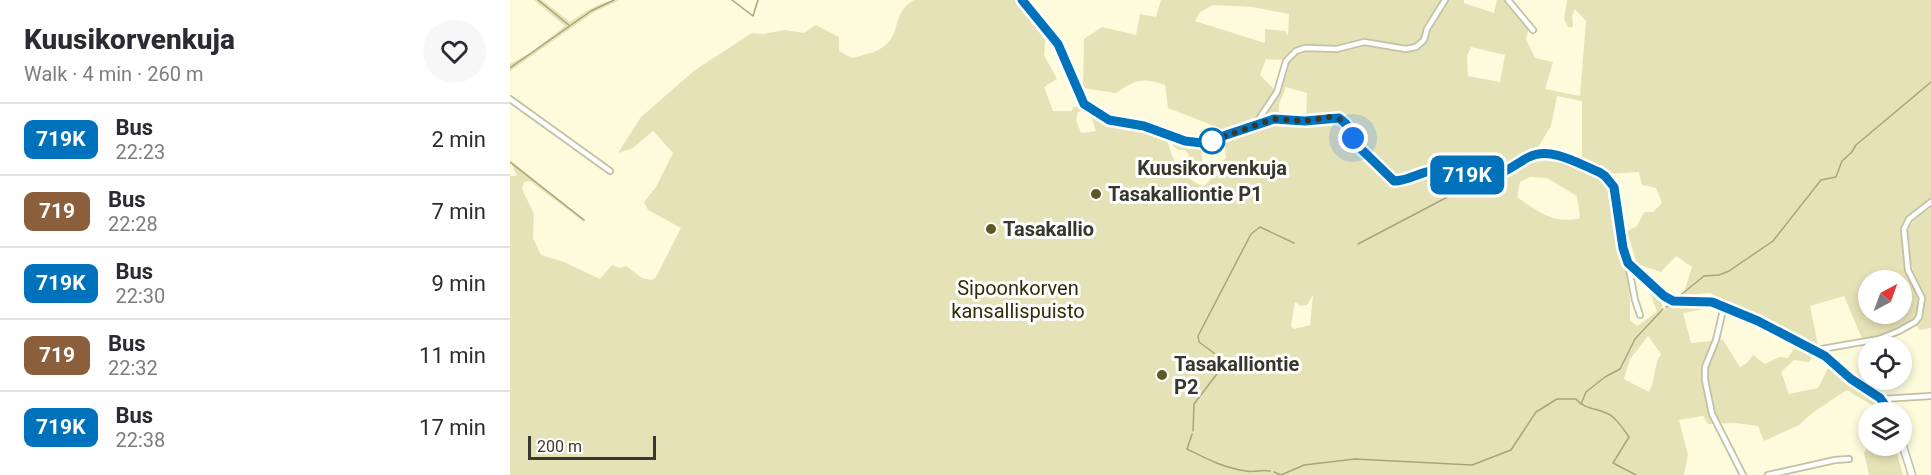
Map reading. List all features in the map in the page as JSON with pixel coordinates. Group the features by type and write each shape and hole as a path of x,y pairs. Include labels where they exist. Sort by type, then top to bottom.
{"street":[{"path":"1022,0 1058,44 1084,104 1109,120 1144,126 1185,141 1202,143 1274,119 1305,121 1339,118 1346,124 1359,147 1394,181 1406,180 1437,170 1490,176 1505,172 1534,155 1559,156 1599,172 1610,182 1616,194 1623,248 1640,315"},
{"path":"1255,125 1277,92 1284,65 1296,51 1305,48 1337,49 1364,42 1406,49 1416,47 1424,40 1427,30 1445,0"},
{"path":"1508,0 1533,30"},
{"path":"510,99 610,171"},
{"path":"1816,350 1889,335 1915,322 1920,317 1922,298 1908,270 1904,229 1910,219 1931,202"},
{"path":"1628,263 1644,279 1673,301 1712,302 1724,306 1816,350 1884,402"},
{"path":"1724,306 1716,340 1705,367 1705,380 1712,414 1743,475"},
{"path":"1882,399 1931,396"},
{"path":"1906,456 1912,475"},
{"path":"1768,475 1849,459"}],"green space":[{"path":"534,0 542,0 570,22 600,4 620,0 594,12 510,71 510,64 532,52 565,26"},
{"name":"Sipoonkorven kansallispuisto","path":"914,0 1018,0 1046,34 1044,55 1057,79 1044,87 1053,111 1072,111 1073,107 1082,107 1084,110 1078,112 1076,120 1081,133 1096,131 1091,116 1093,113 1120,124 1166,136 1178,167 1188,178 1204,187 1214,175 1218,165 1226,158 1224,139 1275,121 1338,120 1344,125 1357,149 1374,163 1384,178 1394,184 1406,183 1437,172 1460,177 1500,176 1529,159 1548,156 1604,178 1611,188 1620,248 1626,264 1630,320 1637,326 1657,312 1650,292 1661,300 1663,312 1669,303 1711,304 1715,307 1683,313 1691,343 1723,340 1740,367 1747,363 1753,355 1765,364 1779,357 1788,358 1796,345 1815,353 1809,362 1794,360 1781,372 1789,394 1818,388 1828,368 1826,361 1858,386 1858,390 1864,390 1876,402 1867,402 1847,390 1812,413 1799,425 1764,441 1758,426 1736,423 1708,424 1703,416 1679,420 1688,455 1684,475 510,475 510,176 517,176 510,160 585,220 584,222 530,181 524,182 522,189 534,214 533,238 541,255 564,262 600,279 612,265 620,268 626,266 642,278 652,280 656,277 681,228 648,210 644,202 656,187 673,153 653,131 633,148 618,153 641,117 695,70 752,33 763,34 784,30 804,33 816,25 839,37 839,51 852,58 875,51 887,44 894,33 902,10","holes":["1530,177 1547,178 1577,196 1580,218 1571,220 1554,218 1539,212 1517,197 1520,182","1313,295 1310,325 1294,329 1291,326 1295,302 1301,306 1307,305","1648,336 1661,354 1649,392 1624,379 1630,359"]},
{"path":"1161,0 1464,0 1464,3 1494,13 1497,0 1506,0 1529,28 1526,39 1535,58 1553,62 1545,89 1580,96 1586,21 1575,9 1572,16 1573,27 1568,27 1564,19 1567,0 1931,0 1931,200 1903,228 1907,270 1858,270 1858,324 1909,324 1880,336 1861,336 1844,296 1810,306 1818,345 1710,293 1683,295 1692,267 1676,256 1661,272 1637,264 1627,231 1637,226 1644,212 1653,212 1662,203 1656,188 1642,185 1639,172 1607,174 1582,163 1582,101 1557,96 1551,126 1535,152 1499,171 1461,172 1437,167 1395,179 1361,146 1340,115 1329,114 1306,118 1307,93 1286,87 1279,104 1279,117 1256,122 1232,133 1168,108 1165,85 1139,81 1116,93 1083,88 1084,39 1102,27 1136,35 1140,14 1156,17","holes":["1213,5 1252,7 1289,14 1288,36 1285,31 1265,29 1265,43 1195,21 1200,12","1471,47 1505,55 1500,82 1468,76 1467,56","1290,51 1277,92 1260,75 1266,59 1286,60"]},
{"path":"1175,139 1200,145 1203,164 1201,168 1199,168 1200,164 1197,163 1198,168 1187,160 1189,155 1185,150 1178,150 1173,145"},
{"path":"1931,208 1931,328 1920,330 1916,324 1919,299 1909,257 1908,232 1912,223"},
{"path":"1912,281 1919,296 1920,310 1912,321"},
{"path":"1865,456 1898,456 1903,475 1869,475"}],"waterway":[{"path":"538,0 570,26"},
{"path":"510,68 591,11 614,0"},
{"path":"732,0 753,16 758,0"},
{"path":"1677,298 1704,276 1719,275 1729,271 1773,241 1821,180 1836,177 1842,161 1856,145 1931,82"},
{"path":"510,162 584,220"},
{"path":"1358,244 1480,180"},
{"path":"1193,431 1194,404 1226,362 1199,342 1198,336 1251,234 1260,227 1294,243"},
{"path":"1666,307 1673,303"},
{"path":"1581,404 1586,392 1620,369 1635,339 1663,309"},
{"path":"1274,472 1281,475 1304,465 1355,459 1472,465 1511,450 1536,412 1557,399 1576,399 1585,406 1610,415 1622,427 1629,437 1613,463 1636,475"},
{"path":"1192,434 1187,449 1238,470 1270,471"}],"bus line":[{"name":"719K","path":"1022,0 1058,44 1084,104 1109,120 1137,124 1185,141 1202,143 1274,119 1305,121 1329,117 1339,118 1346,124 1359,147 1376,161 1386,176 1394,181 1406,180 1424,172 1437,170 1490,176 1505,172 1527,157 1548,154 1599,172 1614,187 1623,248 1628,263 1664,296 1673,301 1712,302 1758,321 1816,350 1883,402"}],"place":[{"name":"Kuusikorvenkuja","path":"1212,141"},
{"name":"Tasakalliontie P1","path":"1096,194"},
{"name":"Tasakallio","path":"991,229"},
{"name":"Tasakalliontie P2","path":"1162,375"}],"route":[{"path":"1212,141 1208,142 1274,119 1305,121 1329,117 1342,120 1353,138"}]}
